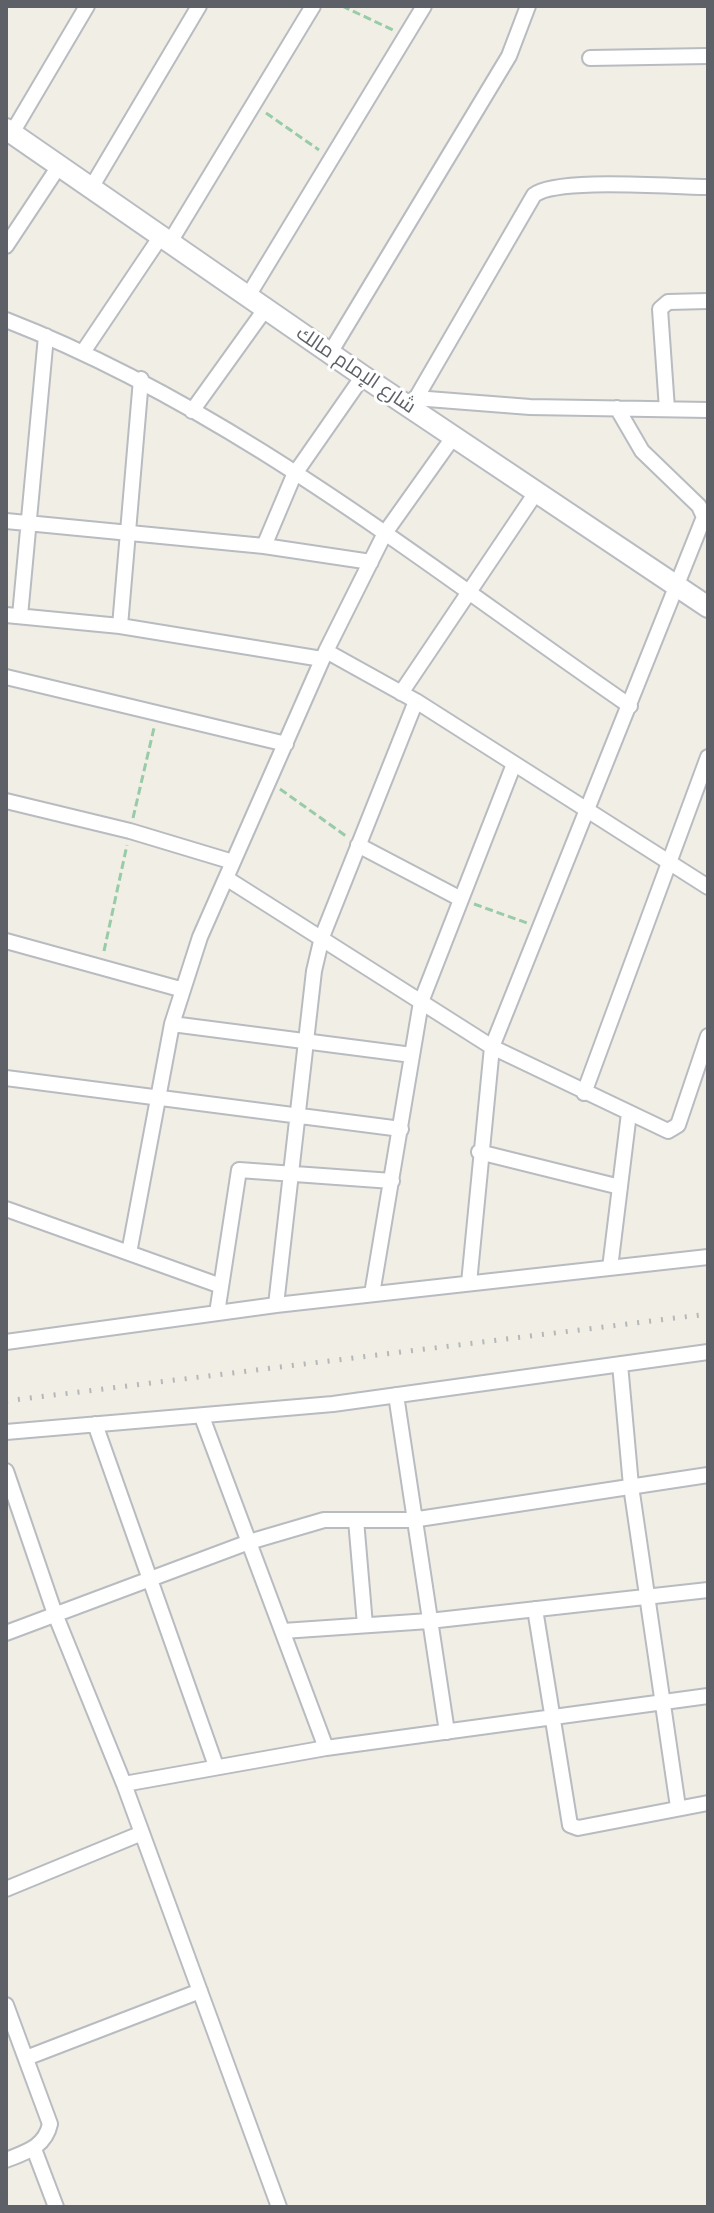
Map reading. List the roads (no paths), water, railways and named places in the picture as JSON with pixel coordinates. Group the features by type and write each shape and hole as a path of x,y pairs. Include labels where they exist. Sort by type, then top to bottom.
{"street":[{"path":"9,131 87,6"},
{"path":"91,188 199,6"},
{"path":"83,352 166,239 313,6"},
{"path":"192,411 257,302 331,159 424,6"},
{"path":"330,353 509,56 524,7"},
{"path":"590,58 708,56"},
{"name":"شارع الإمام مالك","path":"9,131 363,376 413,402 454,436 708,607"},
{"path":"6,246 59,166"},
{"path":"708,187 577,185 543,188 534,195 413,402 708,410"},
{"path":"667,409 660,309 668,302 708,301"},
{"path":"6,320 141,379 385,533 630,706"},
{"path":"46,336 30,522 13,616 120,626 324,655 416,701 708,887"},
{"path":"264,546 294,475 363,376"},
{"path":"120,626 141,379"},
{"path":"469,1283 479,1152 492,1047 679,586 703,512 642,451 617,408"},
{"path":"129,1253 180,989 324,655 385,533 454,436"},
{"path":"401,693 537,491"},
{"path":"6,521 264,546 371,562"},
{"path":"6,677 286,744"},
{"path":"276,1305 304,1040 322,937 416,701"},
{"path":"584,1093 708,757"},
{"path":"372,1294 421,1002 459,898 514,764"},
{"path":"6,801 130,831 233,862"},
{"path":"358,845 459,898"},
{"path":"226,878 492,1047 668,1131 678,1125 708,1036"},
{"path":"6,943 180,989"},
{"path":"172,1024 412,1055"},
{"path":"6,1078 401,1129"},
{"path":"610,1268 629,1113"},
{"path":"479,1152 620,1187"},
{"path":"217,1313 237,1173 243,1168 392,1181"},
{"path":"6,1209 221,1286"},
{"path":"6,1342 276,1305 708,1257"},
{"path":"6,1432 202,1417 396,1395 708,1352"},
{"path":"620,1364 631,1486 678,1807"},
{"path":"396,1395 412,1520 447,1732"},
{"path":"202,1417 326,1748"},
{"path":"95,1424 216,1766"},
{"path":"6,1471 13,1516 124,1784 279,2207"},
{"path":"6,1633 249,1542 324,1520 412,1520 708,1475"},
{"path":"356,1520 365,1625"},
{"path":"283,1631 429,1621 708,1590"},
{"path":"535,1609 570,1825 578,1828 708,1803"},
{"path":"124,1784 326,1748 708,1696"},
{"path":"6,1889 142,1833"},
{"path":"26,2058 200,1991"},
{"path":"6,2005 50,2124 48,2133 34,2149 6,2160"},
{"path":"34,2149 56,2207"}],"railway":[{"path":"6,1401 708,1314"}]}
